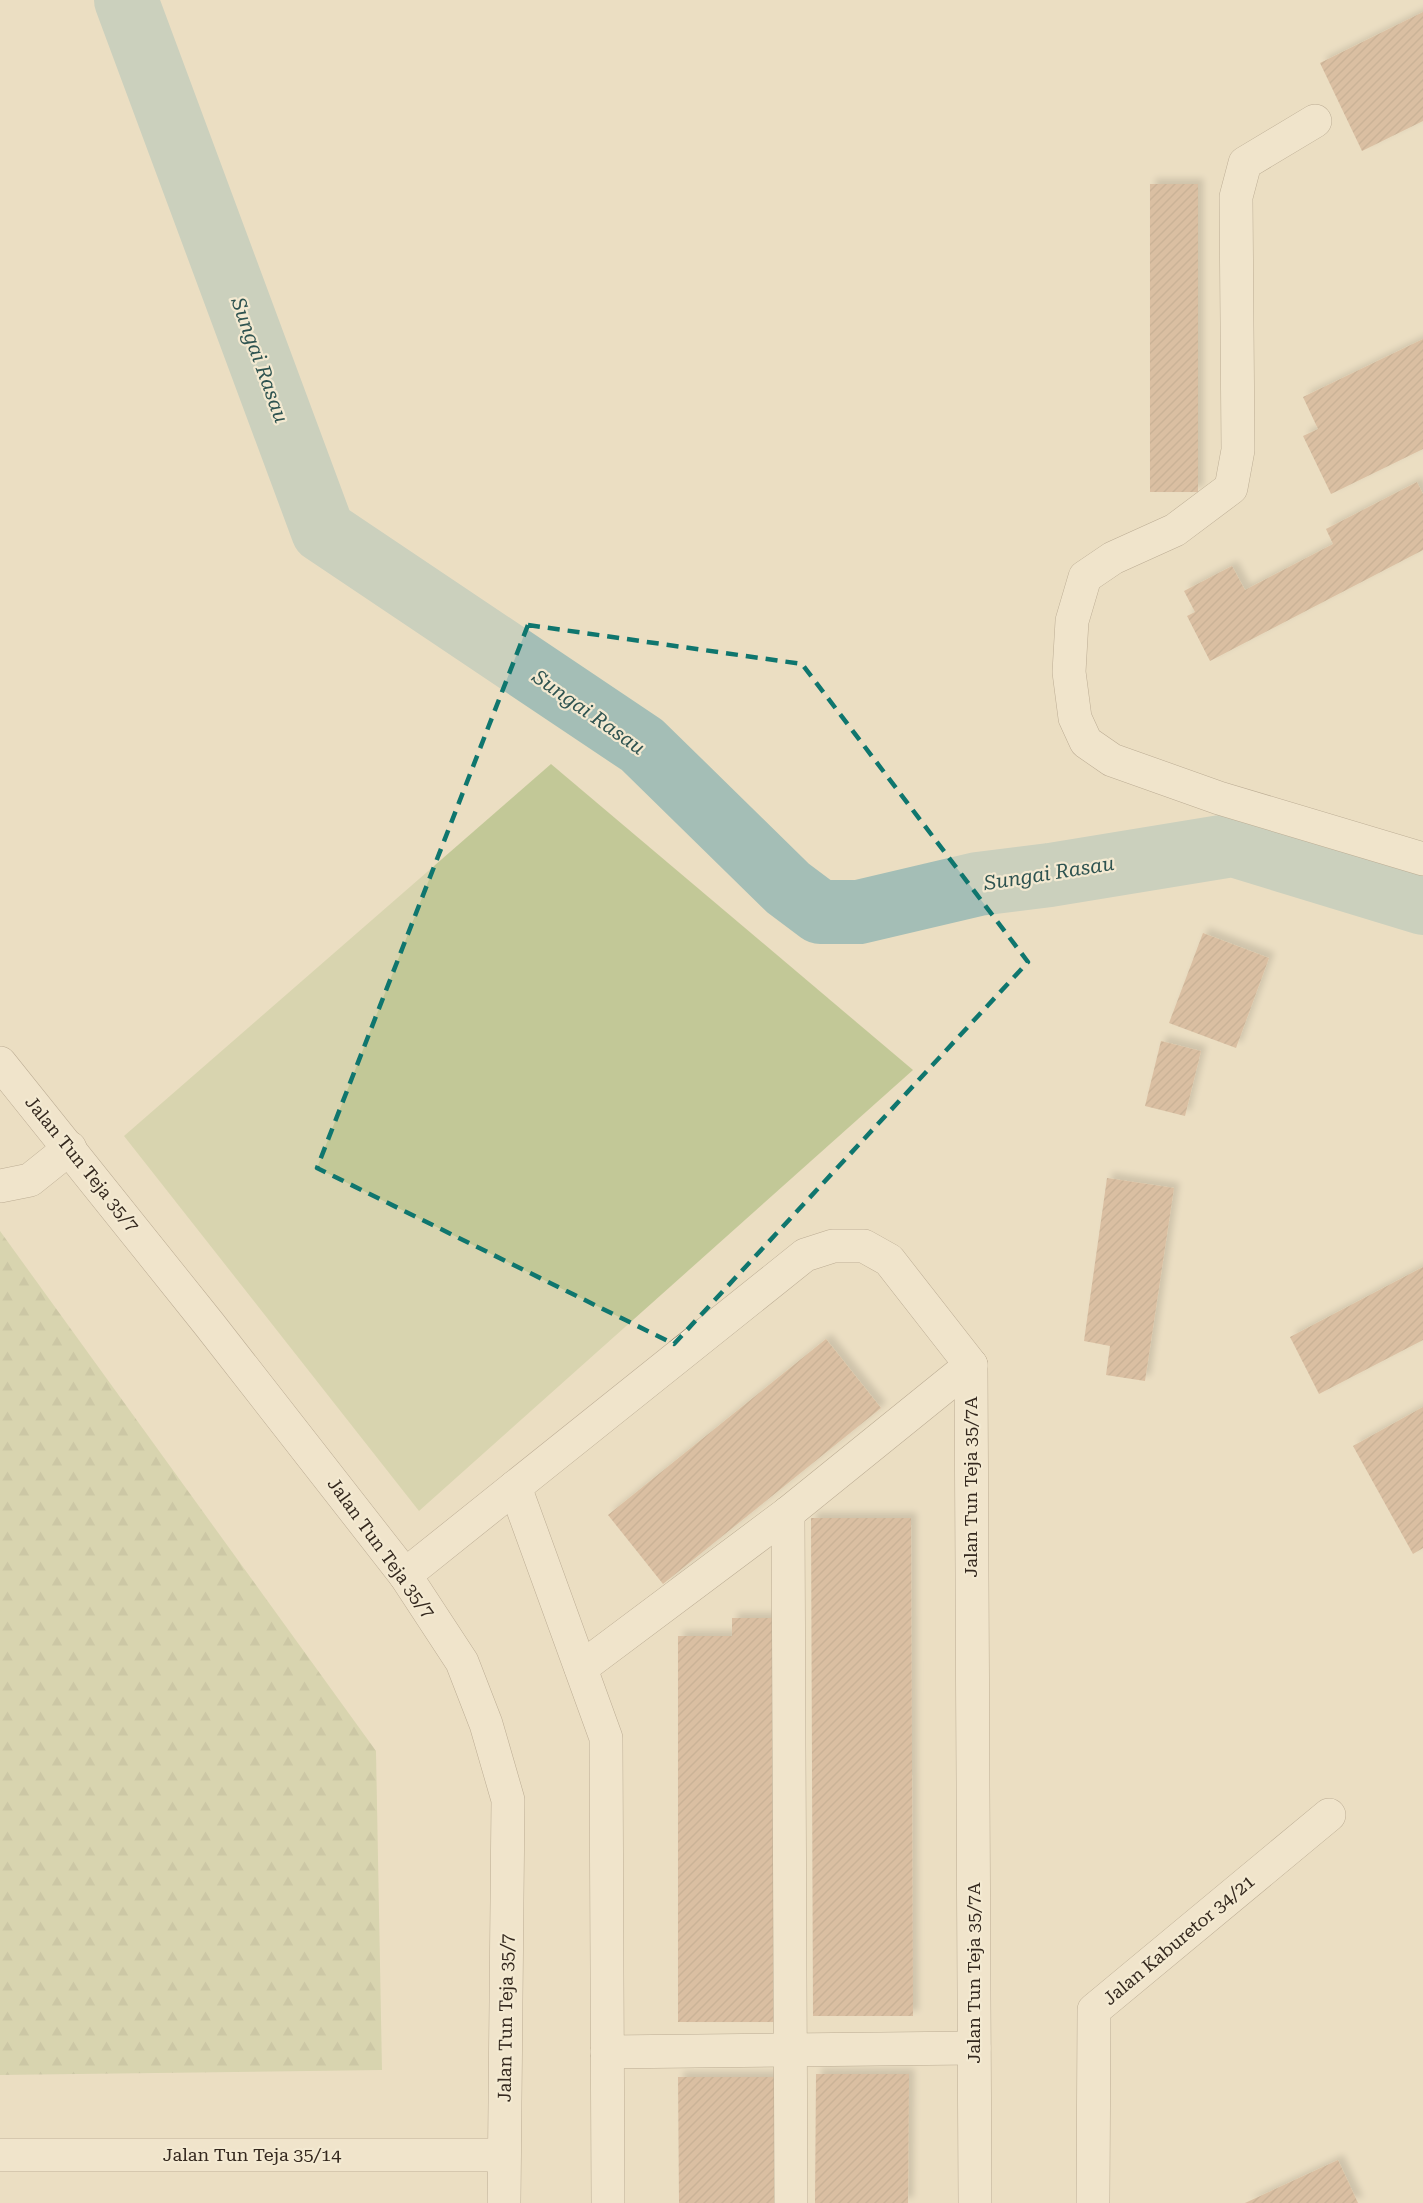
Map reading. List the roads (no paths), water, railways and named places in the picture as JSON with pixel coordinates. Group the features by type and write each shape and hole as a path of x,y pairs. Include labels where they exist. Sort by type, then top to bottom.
{"street":[{"path":"1315,121 1245,163 1236,197 1238,450 1231,488 1175,530 1113,558 1085,578 1072,621 1069,672 1075,718 1086,742 1112,760 1219,798 1423,859"},
{"name":"Jalan Tun Teja 35/7","path":"0,1062 405,1575 462,1662 486,1724 508,1800 504,2203"},
{"path":"0,1186 30,1180 70,1148"},
{"path":"405,1575 805,1255 833,1246 864,1246 889,1260 971,1365 788,1513 580,1668"},
{"name":"Jalan Tun Teja 35/7A","path":"971,1365 975,2203"},
{"path":"515,1487 606,1738 608,2203"},
{"path":"788,1513 791,2203"},
{"name":"Jalan Kaburetor 34/21","path":"1093,2203 1094,2010 1329,1815"},
{"path":"607,2052 974,2048"},
{"name":"Jalan Tun Teja 35/14","path":"0,2155 504,2155"}],"waterway":[{"name":"Sungai Rasau","path":"126,0 323,531 642,745 788,888 820,912 859,912 978,884 1050,875 1233,845 1423,903"}]}
